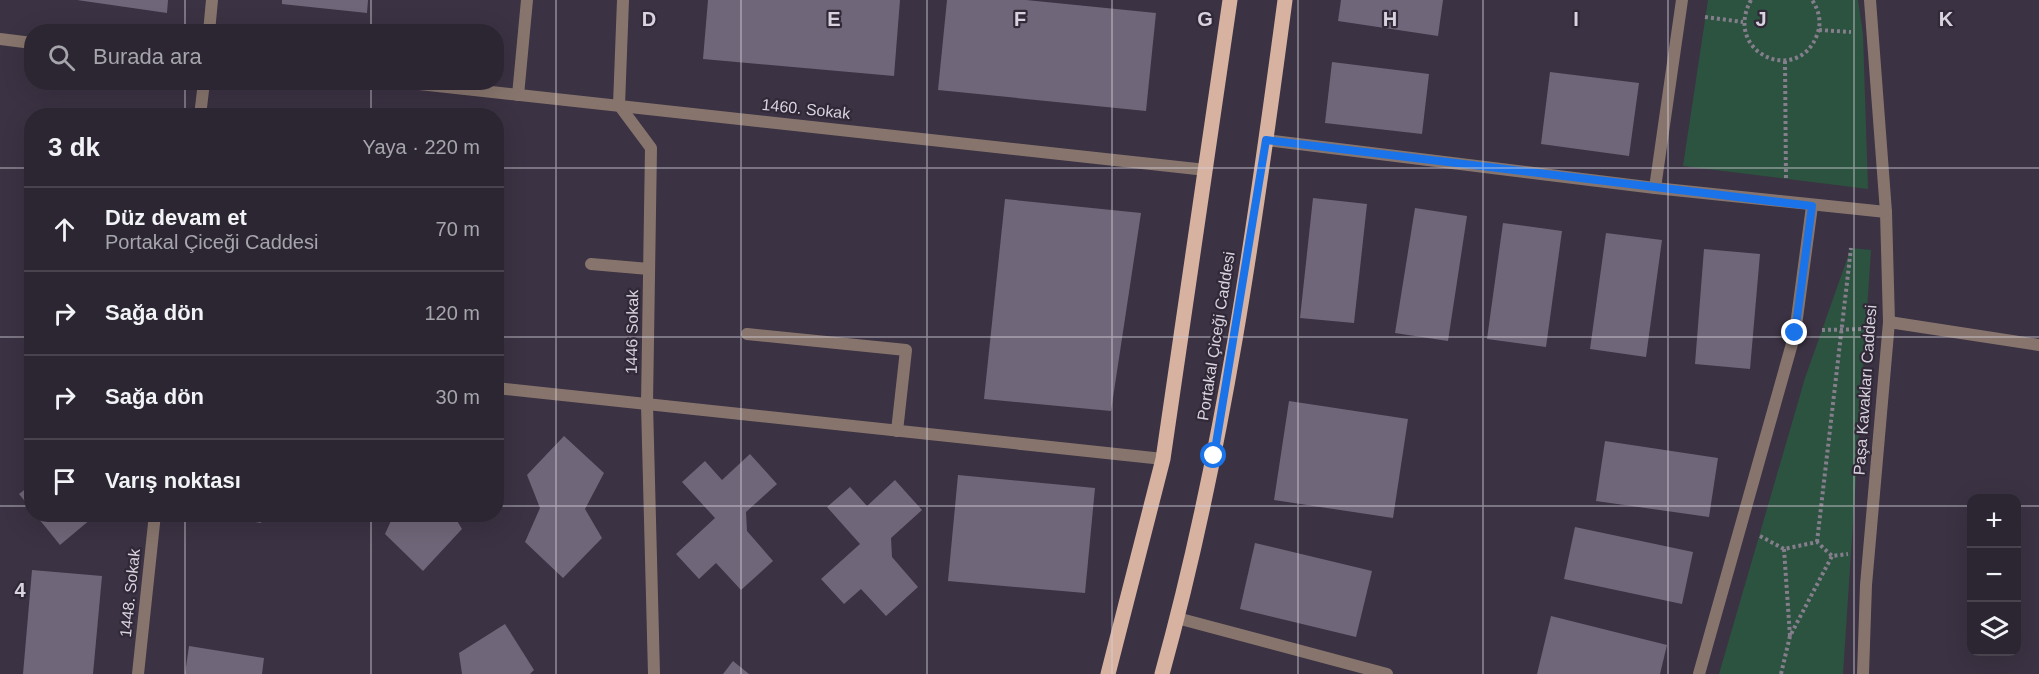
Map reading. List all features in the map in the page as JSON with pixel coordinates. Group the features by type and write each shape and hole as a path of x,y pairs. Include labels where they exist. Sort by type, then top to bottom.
{"main road":[{"name":"Portakal Çiceği Caddesi","path":"1108,674 1162,459 1230,0"},
{"name":"Portakal Çiceği Caddesi","path":"1162,674 1214,456 1266,140 1285,0"}],"street":[{"path":"210,24 212,0"},
{"path":"518,95 527,0"},
{"path":"619,105 623,0"},
{"path":"1655,188 1682,0"},
{"name":"Paşa Kavakları Caddesi","path":"1863,674 1866,585 1889,322 1886,212 1870,0"},
{"path":"0,39 24,42"},
{"path":"201,108 203,90"},
{"name":"1460. Sokak","path":"473,90 1206,170"},
{"name":"1446 Sokak","path":"619,105 651,148 647,404 654,674"},
{"path":"1266,140 1655,188 1886,212"},
{"path":"1699,674 1795,333 1812,206"},
{"path":"591,264 649,269"},
{"path":"1889,322 2039,345"},
{"path":"747,334 906,350 897,431"},
{"path":"504,389 1162,459"},
{"name":"1448. Sokak","path":"138,674 154,522"},
{"path":"1177,618 1387,674"}],"path":[{"path":"1749,0 1743,21 1751,46 1760,55 1772,60 1785,61 1797,58 1807,51 1819,30 1814,2"},
{"path":"1705,17 1743,21"},
{"path":"1819,30 1873,34"},
{"path":"1785,61 1786,181"},
{"path":"1817,542 1851,248"},
{"path":"1822,330 1866,329"},
{"path":"1740,526 1784,549 1817,542"},
{"path":"1817,542 1832,556 1852,554"},
{"path":"1784,549 1790,636"},
{"path":"1782,674 1790,636 1832,556"}],"green space":[{"path":"1708,0 1858,0 1863,34 1868,189 1683,166"},
{"path":"1851,248 1871,250 1843,674 1719,674 1805,378"}],"building":[{"path":"77,0 168,0 167,13"},
{"path":"282,0 368,0 367,13 282,4"},
{"path":"708,0 900,0 894,76 703,59"},
{"path":"947,0 1026,0 1156,13 1146,111 938,90"},
{"path":"1341,0 1443,0 1438,36 1338,21"},
{"path":"1332,62 1429,74 1422,134 1325,123"},
{"path":"1550,72 1639,83 1629,156 1541,144"},
{"path":"1313,198 1367,204 1354,323 1300,318"},
{"path":"1005,199 1141,213 1111,411 984,399"},
{"path":"1415,208 1467,216 1448,341 1395,333"},
{"path":"1503,223 1562,231 1546,347 1487,339"},
{"path":"1606,233 1662,240 1646,357 1590,349"},
{"path":"1704,249 1760,254 1750,369 1695,364"},
{"path":"1289,401 1408,419 1393,518 1274,500"},
{"path":"564,436 604,473 585,509 602,538 563,578 525,542 540,508 527,475"},
{"path":"1605,441 1718,458 1709,517 1596,501"},
{"path":"750,454 777,484 746,512 747,531 773,561 741,590 716,563 699,579 676,554 715,518 682,482 705,461 722,480"},
{"path":"958,475 1095,488 1085,593 948,581"},
{"path":"895,480 922,510 891,538 892,557 918,587 886,616 861,589 844,604 821,579 860,544 827,507 850,487 867,506"},
{"path":"24,490 24,500 19,494"},
{"path":"41,522 87,522 60,545"},
{"path":"390,522 458,522 462,529 423,571 385,534"},
{"path":"1575,527 1693,552 1682,604 1564,579"},
{"path":"1255,543 1372,571 1356,637 1240,609"},
{"path":"32,570 102,576 93,674 23,674"},
{"path":"1551,616 1667,645 1660,674 1537,674"},
{"path":"505,624 534,670 530,674 462,674 459,653"},
{"path":"189,646 264,658 262,674 185,674"},
{"path":"733,661 749,674 723,674"}],"route":[{"path":"1214,456 1266,140 1812,206 1795,333"}]}
